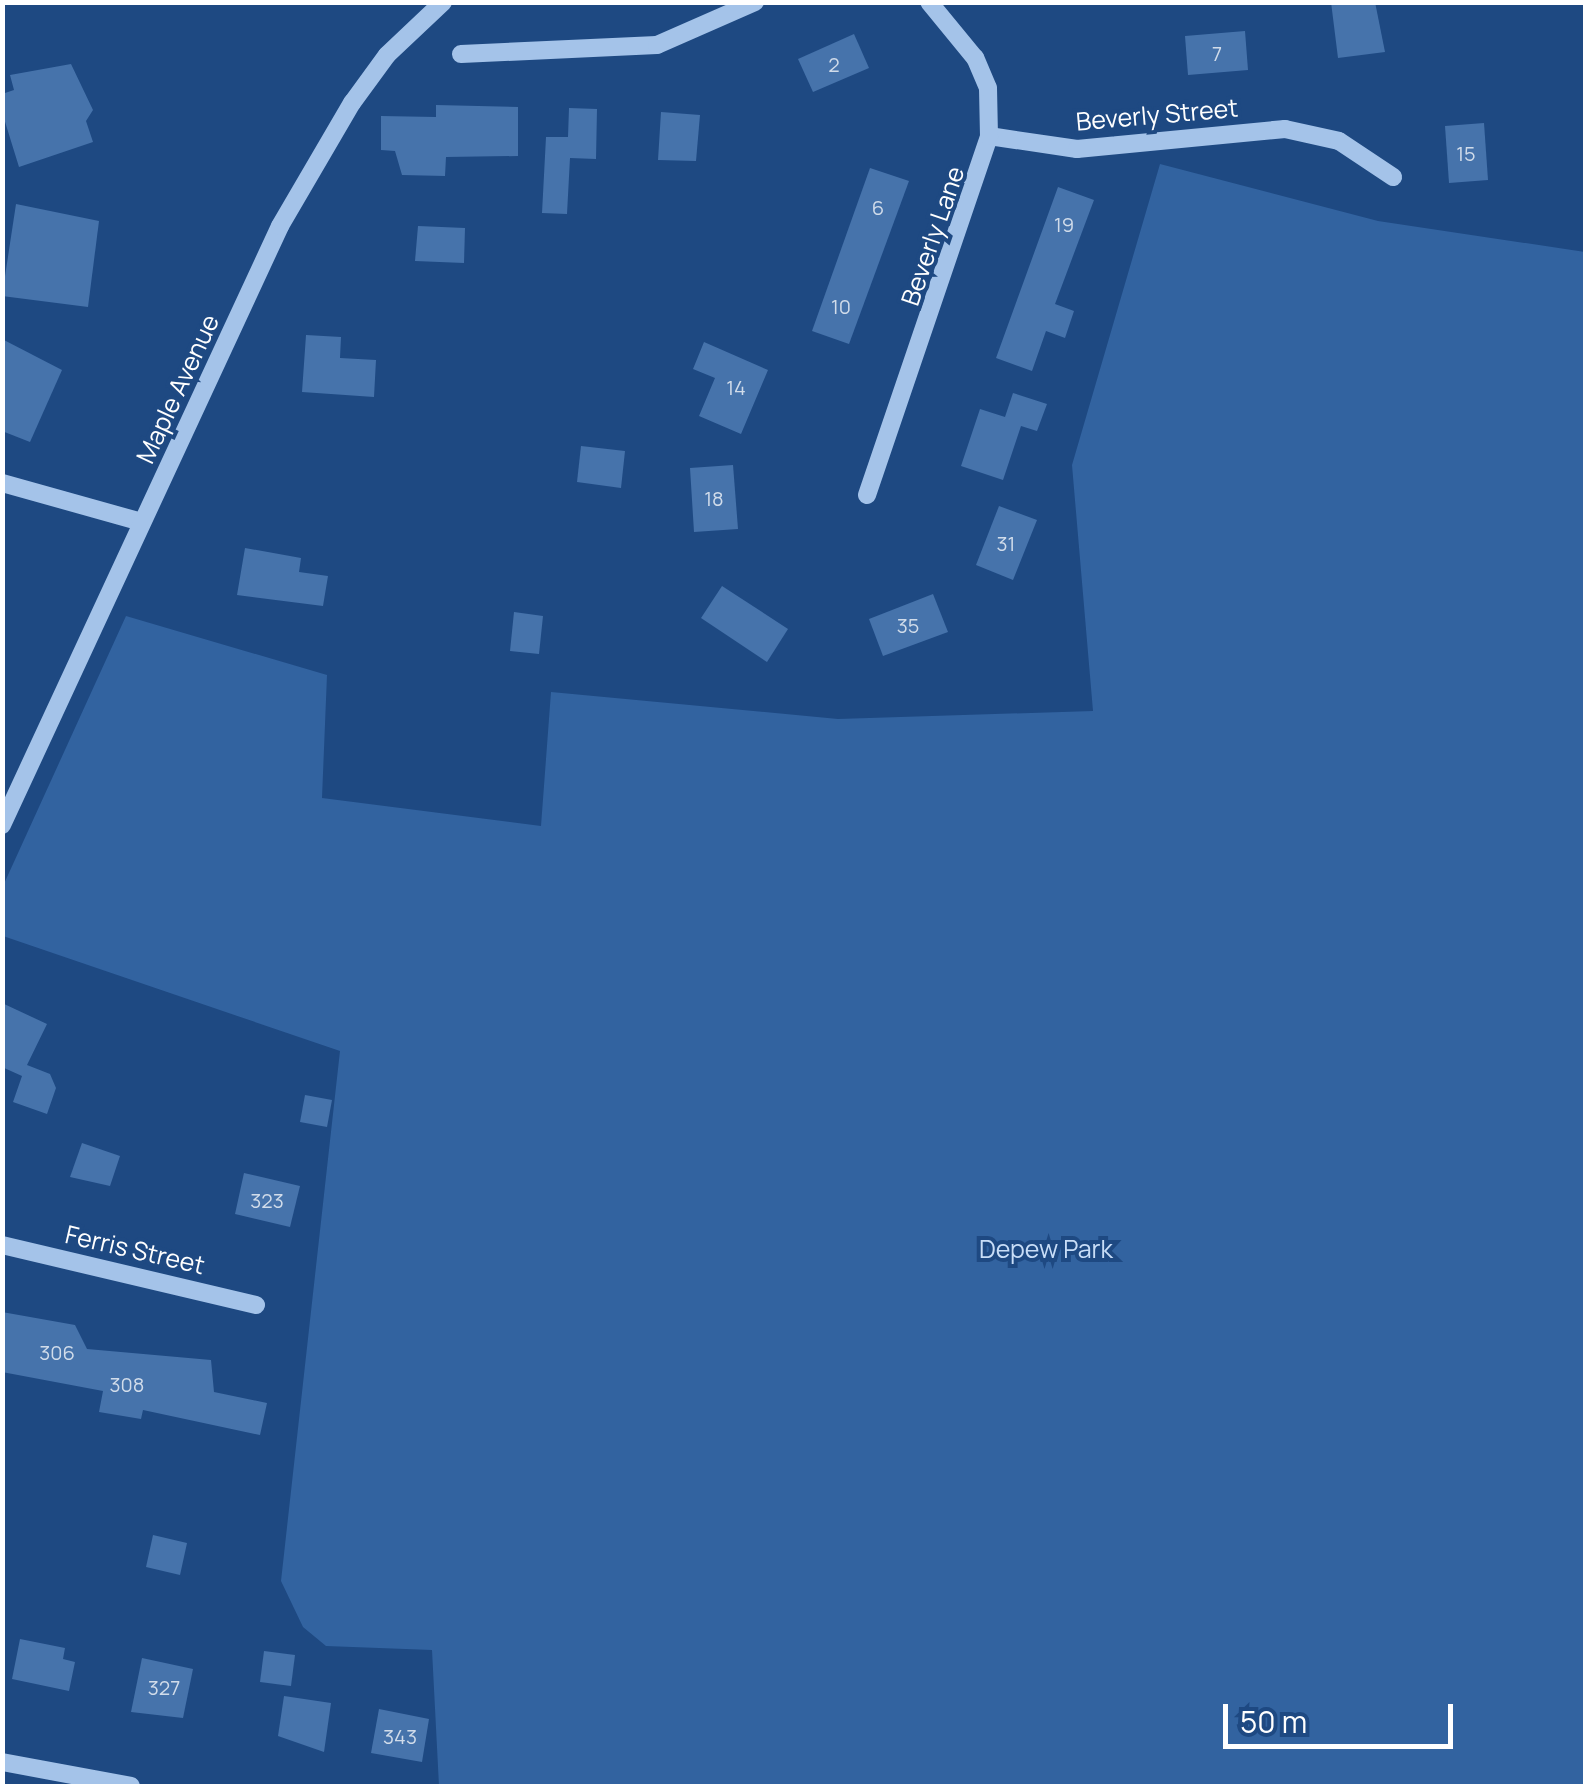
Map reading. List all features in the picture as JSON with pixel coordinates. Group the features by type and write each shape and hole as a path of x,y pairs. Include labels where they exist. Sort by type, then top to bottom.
{"street":[{"name":"Maple Avenue","path":"2,825 298,195 387,55 443,2"},
{"path":"461,54 657,45 755,2"},
{"name":"Beverly Lane","path":"866,495 989,136 988,88 975,58 928,2"},
{"name":"Beverly Street","path":"989,136 1077,149 1271,129 1338,141 1393,177"},
{"path":"2,483 142,522"},
{"name":"Ferris Street","path":"2,1245 256,1305"},
{"path":"2,1762 131,1786"}],"green space":[{"name":"Depew Park","path":"1160,164 1378,221 1585,252 1585,1786 439,1786 432,1650 326,1646 303,1627 281,1581 340,1051 3,936 3,886 126,616 327,675 322,798 541,826 551,692 838,719 1093,711 1072,465"}],"building":[{"path":"1331,2 1375,2 1385,52 1338,58"},
{"path":"1245,31 1248,70 1188,75 1185,36"},
{"path":"854,34 869,68 813,92 798,59"},
{"path":"71,64 93,110 86,121 93,142 19,167 2,112 2,94 14,90 10,75"},
{"path":"436,105 518,107 518,156 446,157 445,176 402,175 395,151 381,150 381,116 436,117"},
{"path":"569,108 597,109 596,159 570,158 567,214 542,213 546,137 568,137"},
{"path":"661,112 700,115 696,161 658,160"},
{"path":"1484,123 1488,180 1449,183 1445,126"},
{"path":"870,168 909,181 849,344 812,331"},
{"path":"1058,187 1094,200 1055,304 1074,311 1065,338 1046,331 1032,371 996,358"},
{"path":"16,204 99,221 88,307 2,296"},
{"path":"418,226 465,228 464,263 415,261"},
{"path":"306,335 341,337 340,358 376,360 374,397 302,392"},
{"path":"2,339 62,370 30,442 2,431"},
{"path":"704,342 768,370 741,434 699,416 715,378 693,369"},
{"path":"1013,393 1047,404 1037,431 1021,426 1003,480 961,466 980,409 1005,417"},
{"path":"581,446 625,451 621,488 577,482"},
{"path":"733,465 738,529 694,532 690,468"},
{"path":"999,506 1037,520 1013,580 976,565"},
{"path":"245,548 301,558 299,572 328,576 323,606 237,595"},
{"path":"722,586 788,629 767,662 701,618"},
{"path":"933,594 948,632 883,656 869,619"},
{"path":"514,612 543,616 539,654 510,651"},
{"path":"2,1003 47,1024 27,1065 50,1074 56,1088 47,1114 13,1102 22,1076 2,1067"},
{"path":"305,1095 332,1100 327,1127 300,1122"},
{"path":"82,1143 120,1156 110,1186 70,1177"},
{"path":"244,1173 300,1186 290,1227 235,1214"},
{"path":"2,1312 75,1325 87,1349 211,1360 214,1392 267,1403 260,1435 143,1410 141,1419 99,1412 103,1391 2,1372"},
{"path":"153,1535 187,1543 180,1575 146,1567"},
{"path":"20,1639 65,1648 63,1659 75,1662 69,1691 12,1679"},
{"path":"264,1651 295,1655 291,1686 260,1682"},
{"path":"142,1658 193,1669 183,1718 131,1712"},
{"path":"284,1696 331,1703 324,1752 278,1736"},
{"path":"379,1709 429,1719 422,1762 371,1753"}]}
